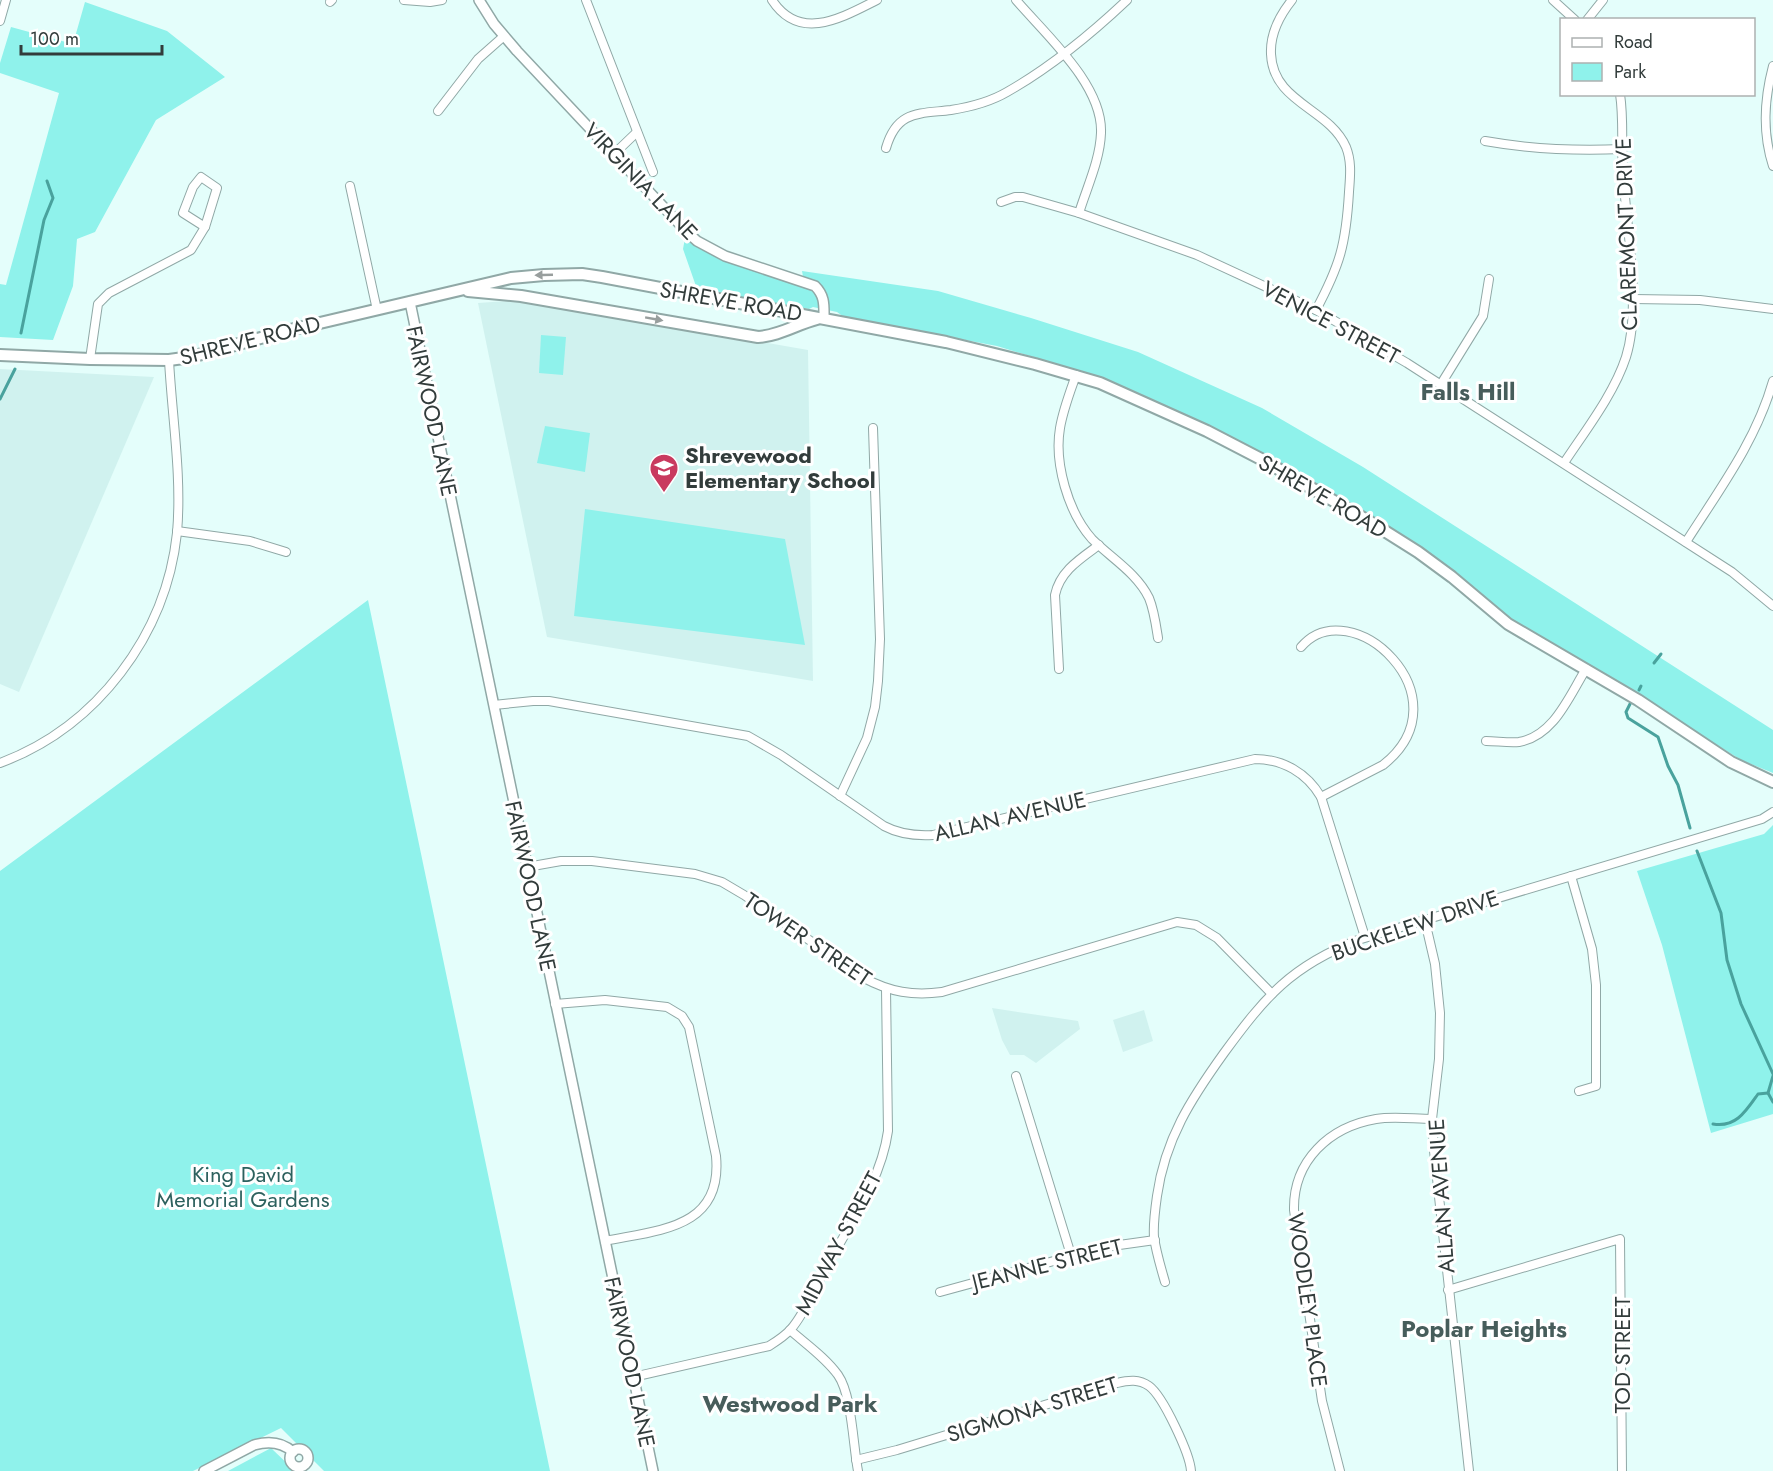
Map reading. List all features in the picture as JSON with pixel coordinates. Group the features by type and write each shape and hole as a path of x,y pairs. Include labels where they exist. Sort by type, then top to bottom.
{"main road":[{"name":"SHREVE ROAD","path":"0,355 169,360 214,352 290,330 522,276 582,274 786,310 946,342 1076,375 1150,405 1262,459 1418,552 1508,624 1586,669 1731,762 1773,782"},
{"name":"SHREVE ROAD","path":"461,290 520,296 758,338 782,332 804,322 824,318"},
{"path":"782,332 789,321 786,310"}],"street":[{"path":"0,21 6,0"},
{"path":"404,0 430,2 442,0"},
{"name":"VIRGINIA LANE","path":"479,0 504,36 698,241 725,256 814,286 824,301 824,318"},
{"path":"586,0 653,172"},
{"path":"772,0 782,12 791,18 818,24 837,20 877,0"},
{"path":"1016,0 1085,80 1093,94 1101,119 1099,151 1079,213"},
{"path":"886,148 894,129 908,116 918,112 947,110 986,102 1021,84 1069,51 1127,0"},
{"path":"1291,0 1283,12 1272,39 1271,61 1274,72 1285,91 1332,127 1340,136 1346,147 1350,169 1345,241 1333,278 1316,310"},
{"path":"1553,0 1573,18"},
{"path":"1589,18 1604,0"},
{"path":"438,111 477,59 504,36"},
{"path":"1773,66 1766,101 1769,119 1766,137 1773,166"},
{"name":"CLAREMONT DRIVE","path":"1564,463 1601,406 1622,368 1631,340 1633,299 1620,96"},
{"path":"614,154 637,132"},
{"path":"1485,141 1511,146 1545,148 1622,149"},
{"path":"90,359 98,304 109,293 192,250 205,227 218,188 201,177 193,187 183,213 205,227"},
{"path":"350,186 377,310"},
{"name":"VENICE STREET","path":"1001,202 1008,198 1023,197 1079,213 1197,255 1316,310 1441,384 1686,542 1732,572 1773,606"},
{"path":"1441,384 1483,316 1490,279"},
{"path":"1633,299 1700,300 1773,309"},
{"name":"FAIRWOOD LANE","path":"410,302 652,1471"},
{"path":"0,762 33,748 72,723 98,700 125,667 146,634 161,600 177,531 178,500 169,360"},
{"path":"1076,375 1059,429 1059,453 1068,499 1080,524 1143,588 1153,610 1158,638"},
{"path":"1686,542 1741,456 1761,417 1773,381"},
{"path":"840,796 867,738 875,707 878,681 880,639 873,428"},
{"path":"177,531 250,541 286,552"},
{"path":"1059,669 1054,595 1056,587 1067,570 1099,545"},
{"path":"1301,648 1311,638 1330,631 1339,630 1367,639 1395,661 1406,678 1413,698 1412,723 1407,737 1392,758 1383,765 1321,797"},
{"path":"1486,741 1519,742 1538,735 1556,718 1586,669"},
{"name":"ALLAN AVENUE","path":"494,705 549,701 739,734 760,742 891,830 913,835 927,835 1255,759 1275,761 1300,772 1321,797 1365,937"},
{"name":"BUCKELEW DRIVE","path":"1165,1282 1155,1240 1155,1207 1160,1179 1175,1131 1185,1110 1207,1077 1256,1010 1305,966 1338,948 1365,937 1762,819 1773,812"},
{"name":"TOWER STREET","path":"527,867 561,861 592,861 695,874 722,882 864,978 886,989 914,994 942,992 1177,922 1196,925 1217,938 1272,994"},
{"path":"1571,876 1592,949 1596,985 1596,1086 1579,1092"},
{"name":"ALLAN AVENUE","path":"1425,921 1435,964 1440,1013 1439,1059 1432,1119 1437,1194 1469,1471"},
{"name":"MIDWAY STREET","path":"633,1377 769,1346 790,1330 868,1190 886,1148 888,1131 886,989"},
{"path":"555,1004 589,999 605,1000 667,1007 682,1016 689,1027 717,1156 715,1186 703,1208 694,1215 674,1227 605,1241"},
{"path":"1017,1076 1071,1255"},
{"name":"WOODLEY PLACE","path":"1340,1471 1322,1401 1294,1210 1298,1179 1308,1158 1321,1144 1349,1126 1378,1119 1432,1119"},
{"name":"TOD STREET","path":"1448,1290 1620,1239 1622,1471"},
{"name":"JEANNE STREET","path":"940,1292 1071,1255 1105,1247 1155,1240"},
{"path":"790,1330 840,1378 847,1398 858,1471"},
{"name":"SIGMONA STREET","path":"856,1460 897,1450 1118,1383 1135,1380 1150,1386 1159,1397 1188,1454 1191,1471"},
{"path":"204,1471 254,1445 263,1443 281,1444 293,1452 298,1450 306,1453 308,1468"}],"shaded area":[{"name":"Shrevewood Elementary School","path":"507,301 535,303 808,350 813,681 547,637 478,303"},
{"path":"0,369 154,377 19,692 0,684"},
{"path":"992,1008 1078,1021 1080,1029 1036,1063 1024,1055 1010,1055 1002,1040"},
{"path":"1144,1010 1153,1041 1123,1052 1113,1020"}],"green space":[{"path":"85,2 167,31 225,77 156,120 95,232 77,239 73,286 53,340 0,337 0,284 6,285 59,93 0,73 0,63 11,27 73,44"},
{"path":"685,238 719,259 805,287 802,271 938,291 1031,318 1138,352 1262,408 1363,467 1773,730 1773,773 1741,760 1590,665 1511,620 1356,508 1249,447 1158,404 1082,372 997,346 844,317 837,312 813,307 809,309 697,289 683,249"},
{"path":"541,335 566,337 563,375 539,373"},
{"path":"545,426 590,433 585,472 537,463"},
{"path":"585,509 785,539 805,645 574,616"},
{"name":"King David Memorial Gardens","path":"368,600 550,1471 324,1471 281,1428 193,1471 0,1471 0,871"},
{"path":"1773,825 1773,1114 1711,1133 1662,945 1637,871 1764,834"},
{"path":"271,1448 295,1471 228,1471"}],"waterway":[{"path":"21,333 44,220 53,198 47,181"},
{"path":"0,399 15,369"},
{"path":"1654,663 1661,654"},
{"path":"1639,690 1641,686"},
{"path":"1630,704 1626,712 1628,718 1658,737 1668,766 1678,785 1690,828"},
{"path":"1697,851 1721,913 1727,960 1741,1004 1773,1074"},
{"path":"1773,1076 1768,1093 1773,1102"},
{"path":"1713,1124 1721,1125 1734,1121 1745,1112 1758,1094 1768,1093"}],"place":[{"name":"Shrevewood Elementary School","path":"664,494"}],"district":[{"name":"Falls Hill","path":"1468,391"},
{"name":"Poplar Heights","path":"1484,1328"},
{"name":"Westwood Park","path":"790,1403"}]}
